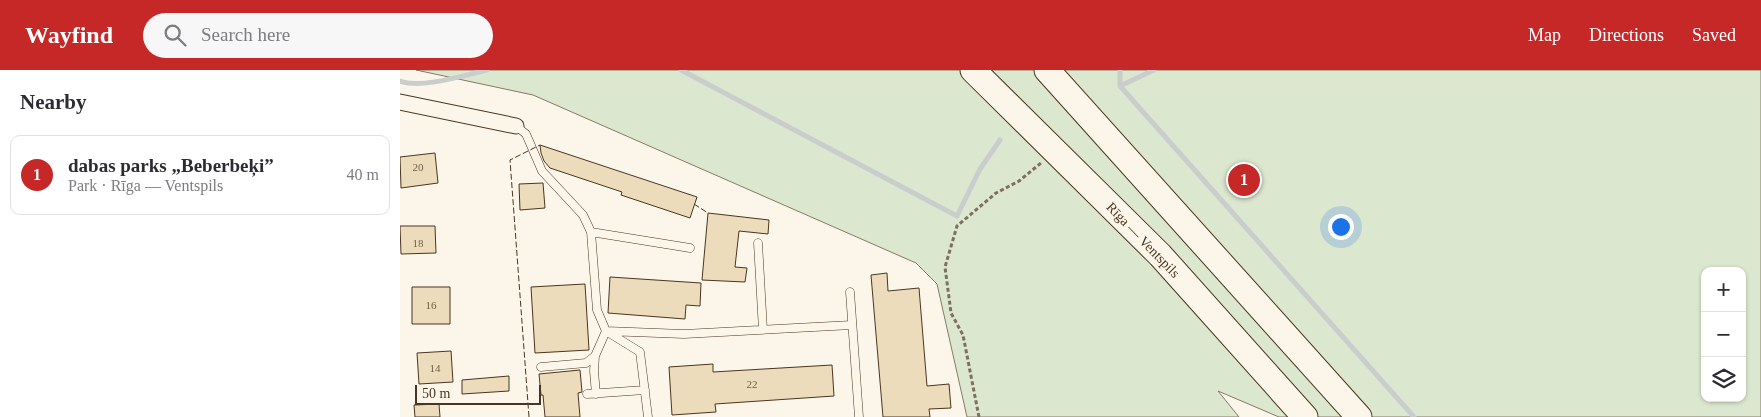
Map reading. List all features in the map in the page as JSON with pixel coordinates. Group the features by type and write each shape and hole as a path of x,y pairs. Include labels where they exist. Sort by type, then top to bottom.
{"highway":[{"name":"Rīga — Ventspils","path":"973,70 1160,255 1305,417"},
{"path":"1047,70 1359,417"}],"street":[{"path":"400,102 516,126"}],"lane":[{"path":"516,126 526,134 542,171 584,215 591,232 597,310 606,331 640,352 648,417"},
{"path":"591,232 690,248"},
{"path":"758,243 763,330"},
{"path":"850,292 860,417"},
{"path":"606,331 684,334 852,325"},
{"path":"596,394 595,356 606,331"},
{"path":"541,367 586,363 595,356"},
{"path":"587,394 645,390"}],"path":[{"path":"979,417 963,335 951,313 945,267 957,226 996,194 1019,181 1030,170 1057,153"}],"green space":[{"path":"416,70 1761,70 1761,417 1279,417 1218,391 1239,417 967,417 937,284 916,263 533,95"}],"building":[{"path":"540,145 697,197 690,218 621,195 622,192 550,168 544,161"},
{"path":"435,153 438,183 401,188 400,157"},
{"path":"543,183 545,208 520,210 519,184"},
{"path":"708,213 769,220 768,234 739,231 735,267 747,268 745,282 702,280"},
{"path":"400,226 435,226 436,253 401,254"},
{"path":"887,273 888,291 919,288 927,386 949,384 951,408 929,409 930,417 883,417 871,275"},
{"path":"610,277 701,283 700,306 686,305 685,319 608,313"},
{"path":"585,284 589,350 535,353 531,287"},
{"path":"412,287 450,287 450,324 412,324"},
{"path":"451,351 453,382 419,384 417,353"},
{"path":"713,364 713,372 832,365 834,396 715,404 716,412 672,415 669,367"},
{"path":"580,370 582,392 578,393 580,417 545,417 539,374"},
{"path":"509,376 509,391 462,394 462,380"},
{"path":"439,404 440,417 415,417 414,405"}],"waterway":[{"path":"400,81 409,83 431,82 487,70"},
{"path":"681,70 957,216 980,169 1000,140"},
{"path":"1120,70 1120,86 1414,417"},
{"path":"1120,86 1154,70"}],"fence":[{"path":"529,417 510,160 540,145"},
{"path":"694,204 708,213"}],"place":[{"name":"dabas parks „Beberbeķi”","path":"1244,180"}]}
